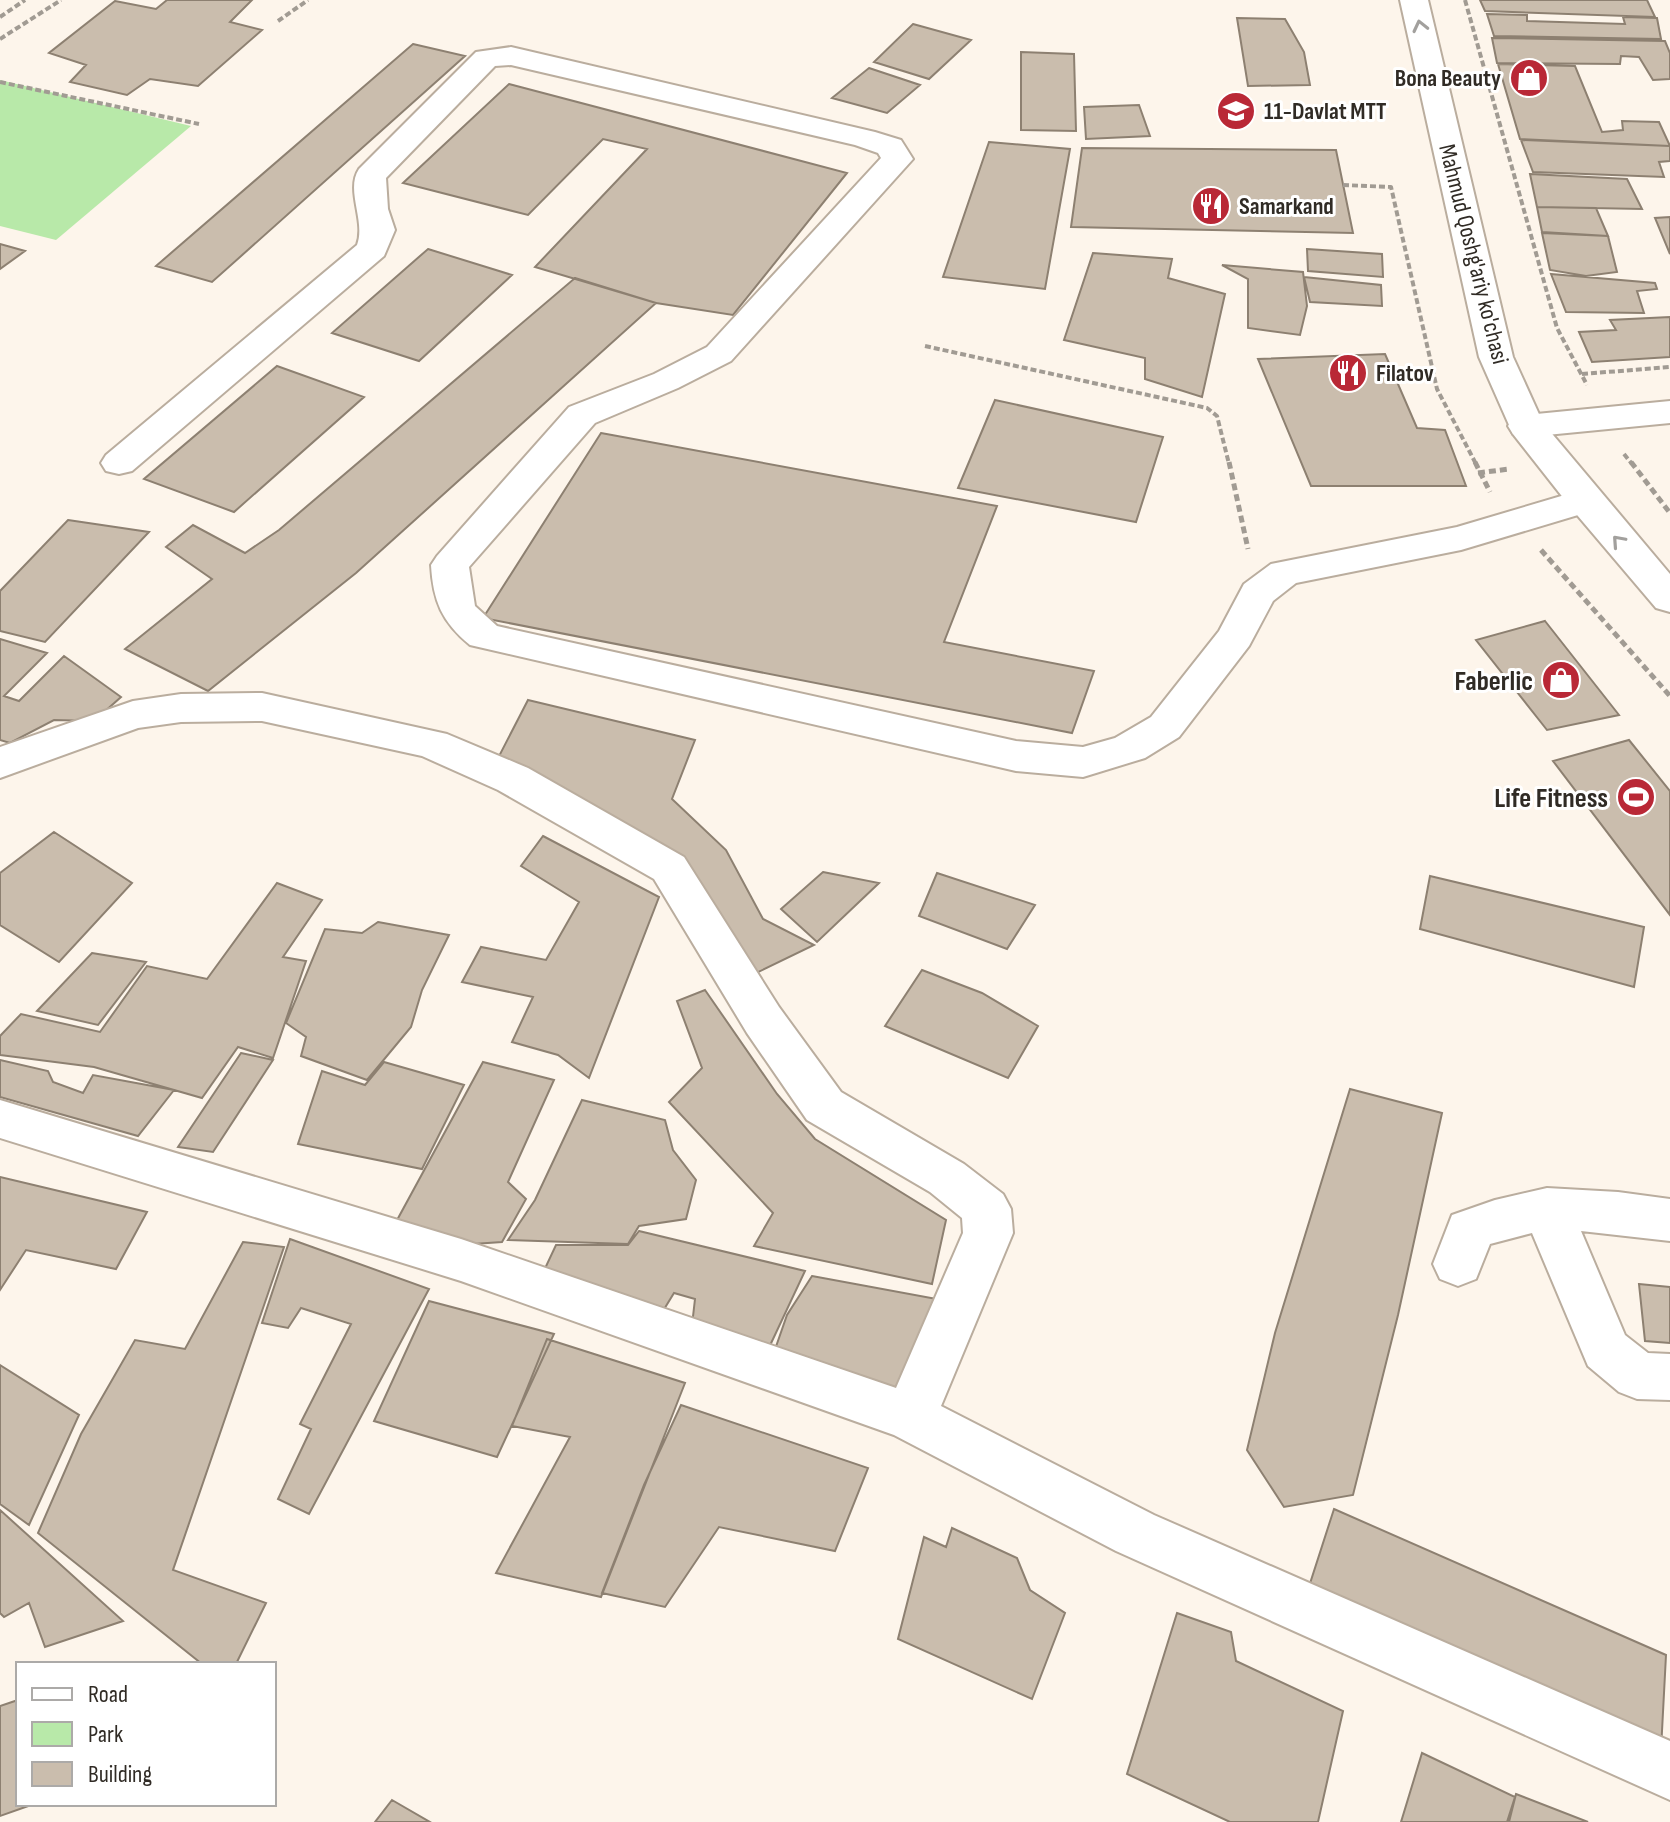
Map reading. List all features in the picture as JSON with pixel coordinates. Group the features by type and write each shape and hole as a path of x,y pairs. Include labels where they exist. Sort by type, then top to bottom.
{"main road":[{"name":"Mahmud Qoshg'ariy ko'chasi","path":"1414,0 1496,357 1526,426 1585,501 1670,599"},
{"path":"119,463 372,249 379,230 372,209 370,176 486,58 511,56 864,138 890,147 897,159 719,354 666,381 582,415 450,565 451,593 460,617 484,636 1016,756 1083,762 1130,748 1165,727 1235,637 1258,593 1284,573 1461,538 1585,501"},
{"path":"1526,426 1670,412"},
{"path":"0,763 133,715 181,708 262,707 432,744 513,779 669,868 763,1020 824,1106 947,1178 986,1209 988,1233 910,1417"},
{"path":"0,1119 461,1260 910,1417 1135,1533 1670,1771"},
{"path":"1458,1264 1470,1230 1502,1216 1547,1209 1670,1220"},
{"path":"1547,1209 1606,1350 1637,1376 1670,1377"}],"path":[{"path":"0,17 25,0"},
{"path":"0,39 61,0"},
{"path":"278,21 308,0"},
{"path":"1465,0 1557,328 1626,457 1670,513"},
{"path":"0,82 199,124"},
{"path":"1343,185 1391,187"},
{"path":"925,346 1207,408 1217,416 1258,593"},
{"path":"1582,374 1670,367"}],"green space":[{"path":"0,80 191,126 56,240 0,226"}],"building":[{"path":"167,0 252,0 230,22 262,30 198,86 150,79 127,95 70,82 86,65 49,53 115,1 156,9"},
{"path":"1480,0 1647,0 1655,17 1485,11"},
{"path":"1487,14 1527,15 1527,21 1625,24 1623,17 1657,18 1661,39 1494,36"},
{"path":"1237,18 1285,19 1304,52 1310,85 1248,86"},
{"path":"913,24 971,40 929,79 874,62"},
{"path":"1492,38 1665,41 1670,53 1670,79 1653,80 1639,57 1621,56 1620,64 1497,63"},
{"path":"413,44 465,56 212,282 156,266"},
{"path":"1021,52 1074,54 1076,131 1021,130"},
{"path":"1498,64 1575,66 1602,132 1623,130 1622,121 1659,122 1670,146 1520,139"},
{"path":"869,68 920,85 887,113 832,98"},
{"path":"509,84 847,173 733,315 656,303 535,267 647,149 603,139 528,215 403,183"},
{"path":"1139,105 1150,136 1086,139 1084,107"},
{"path":"1521,140 1670,146 1670,161 1659,162 1664,177 1533,172"},
{"path":"989,142 1070,149 1045,289 943,277"},
{"name":"Samarkand","path":"1082,148 1336,150 1353,233 1071,227"},
{"path":"1530,174 1627,179 1642,209 1537,207"},
{"path":"1537,207 1596,208 1608,236 1542,232"},
{"path":"1670,217 1670,254 1655,218"},
{"path":"1542,233 1608,236 1617,272 1586,276 1550,270"},
{"path":"0,244 25,251 0,269"},
{"path":"428,249 512,275 419,361 332,333"},
{"path":"1307,249 1382,254 1383,277 1308,271"},
{"path":"1093,253 1172,259 1168,278 1225,294 1202,397 1145,379 1145,358 1064,340"},
{"path":"1222,265 1303,272 1307,306 1300,335 1248,328 1248,279"},
{"path":"1551,274 1655,283 1657,289 1637,291 1644,313 1566,312"},
{"path":"1304,277 1381,285 1382,306 1310,302"},
{"path":"575,278 656,303 356,573 208,691 125,649 212,579 166,547 193,525 245,553 279,530"},
{"path":"1670,317 1670,357 1592,362 1579,332 1616,330 1610,320"},
{"path":"1385,354 1417,428 1445,430 1466,486 1311,486 1258,359"},
{"path":"277,366 364,397 234,512 144,479"},
{"path":"995,400 1163,437 1136,522 958,488"},
{"path":"601,433 997,506 944,642 1094,671 1072,733 483,618"},
{"path":"68,520 149,532 45,642 0,631 0,591"},
{"path":"1545,621 1619,715 1547,730 1476,640"},
{"path":"0,639 47,653 4,696 19,701 64,656 121,697 94,721 54,720 10,743 0,740"},
{"path":"528,700 695,740 672,799 726,850 763,919 814,945 748,977 671,862 496,762"},
{"path":"1629,740 1670,791 1670,915 1553,761"},
{"path":"54,832 132,883 59,962 0,925 0,873"},
{"path":"543,836 659,897 589,1078 558,1055 512,1042 533,997 462,982 481,947 546,960 579,902 521,866"},
{"path":"823,872 879,883 817,942 781,909"},
{"path":"937,873 1035,905 1007,949 919,916"},
{"path":"1430,876 1644,927 1634,987 1420,929"},
{"path":"277,883 322,900 283,957 306,961 273,1058 238,1047 202,1098 94,1067 0,1055 0,1036 21,1014 100,1032 147,966 207,979"},
{"path":"378,922 449,935 422,990 411,1027 367,1080 301,1056 306,1037 286,1023 325,929 362,933"},
{"path":"92,953 146,962 98,1025 37,1011"},
{"path":"922,970 982,993 1038,1026 1008,1078 885,1026"},
{"path":"705,990 777,1094 815,1139 946,1220 932,1284 754,1246 773,1213 669,1102 702,1068 677,1001"},
{"path":"241,1053 273,1060 213,1152 178,1147"},
{"path":"0,1060 48,1071 53,1082 83,1093 93,1075 174,1090 138,1136 0,1097"},
{"path":"384,1062 464,1085 422,1169 298,1144 322,1071 365,1085"},
{"path":"483,1062 554,1080 508,1182 526,1199 502,1242 473,1244 396,1222"},
{"path":"1350,1089 1442,1113 1398,1315 1353,1495 1284,1507 1247,1450 1275,1333"},
{"path":"582,1100 665,1120 673,1150 696,1180 686,1219 639,1226 628,1244 508,1240 535,1200"},
{"path":"0,1177 147,1212 116,1269 26,1250 0,1290"},
{"path":"639,1231 805,1271 766,1354 691,1334 695,1299 674,1293 655,1324 541,1277 556,1245 628,1245"},
{"path":"290,1239 429,1289 309,1514 278,1499 311,1429 300,1424 351,1324 301,1308 288,1328 262,1323"},
{"path":"243,1242 284,1247 173,1570 266,1603 237,1662 199,1662 38,1533 81,1434 135,1340 185,1349"},
{"path":"812,1276 942,1300 906,1402 771,1361 787,1315"},
{"path":"1639,1284 1670,1287 1670,1343 1645,1341"},
{"path":"429,1301 554,1334 497,1457 374,1421"},
{"path":"547,1339 685,1383 601,1597 496,1573 570,1437 512,1426"},
{"path":"0,1365 79,1415 29,1525 0,1504"},
{"path":"681,1405 868,1468 835,1551 719,1527 665,1607 602,1593 644,1485"},
{"path":"1334,1509 1666,1655 1661,1750 1305,1599"},
{"path":"0,1510 123,1621 45,1647 29,1603 4,1617 0,1613"},
{"path":"952,1528 1017,1558 1030,1590 1065,1613 1032,1699 898,1639 924,1537 946,1547"},
{"path":"1177,1613 1231,1632 1236,1661 1343,1711 1318,1822 1230,1822 1127,1774"},
{"path":"16,1701 16,1806 28,1806 0,1816 0,1706"},
{"path":"1422,1753 1515,1797 1507,1822 1401,1822"},
{"path":"1516,1794 1588,1822 1509,1822"},
{"path":"392,1800 430,1822 375,1822"}],"place":[{"name":"Bona Beauty","path":"1529,78"},
{"name":"11-Davlat MTT","path":"1236,111"},
{"name":"Samarkand","path":"1211,206"},
{"name":"Filatov","path":"1348,373"},
{"name":"Faberlic","path":"1561,680"},
{"name":"Life Fitness","path":"1636,797"}]}
